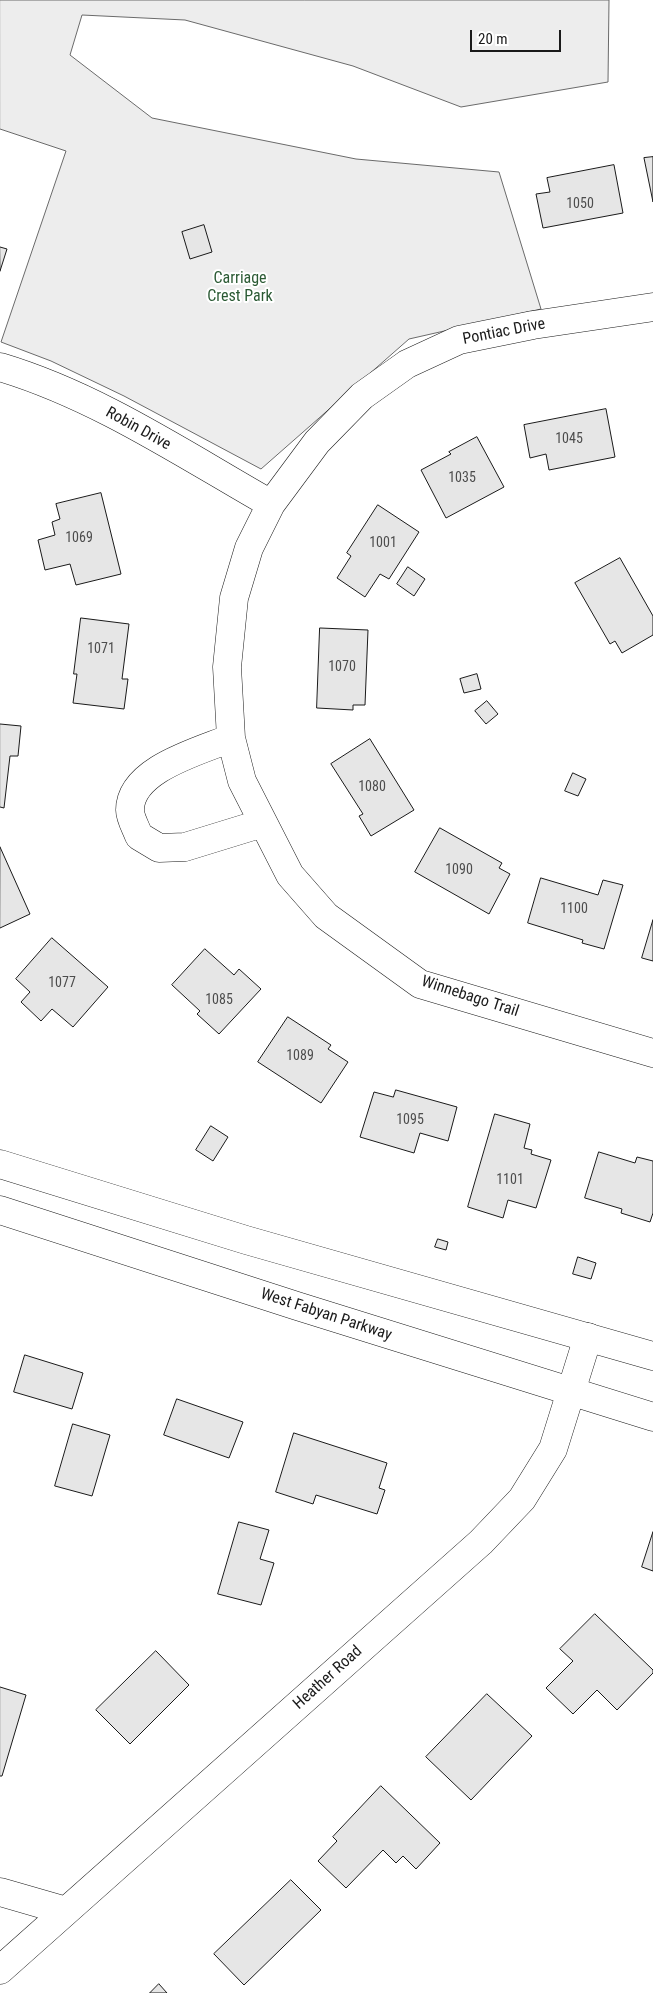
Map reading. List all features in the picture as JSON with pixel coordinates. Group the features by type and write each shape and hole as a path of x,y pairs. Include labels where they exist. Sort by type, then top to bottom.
{"street":[{"name":"Pontiac Drive","path":"270,504 317,442 362,396 407,364 459,340 533,325 653,307"},
{"name":"Robin Drive","path":"0,367 82,398 270,504"},
{"name":"Winnebago Trail","path":"270,504 249,548 234,598 226,667 231,738 242,782 290,875 326,916 420,984 653,1053"},
{"path":"231,738 160,767 137,786 130,810 139,836 159,848 185,848 263,823"},
{"path":"0,1164 246,1240 653,1356"},
{"name":"West Fabyan Parkway","path":"0,1210 653,1417"},
{"name":"Heather Road","path":"0,1970 481,1542 522,1499 552,1449 588,1337"},
{"path":"0,1892 66,1911"}],"shaded area":[{"name":"Carriage Crest Park","path":"0,0 609,0 608,82 461,107 353,66 185,20 82,15 70,55 152,118 356,159 499,172 541,309 409,339 261,469 124,396 51,361 1,342 66,151 0,129"}],"building":[{"path":"653,157 653,202 644,158"},
{"path":"614,165 623,213 543,228 536,194 550,192 547,178"},
{"path":"204,225 212,252 190,259 182,232"},
{"path":"0,247 7,249 0,271"},
{"path":"606,409 615,457 549,470 546,454 530,458 524,425"},
{"path":"477,437 504,487 446,518 421,470"},
{"path":"101,493 121,574 76,585 70,564 45,570 38,540 55,535 52,522 60,519 56,504"},
{"path":"378,505 419,532 389,579 380,574 365,597 337,578 351,556 347,553"},
{"path":"620,558 653,616 653,635 622,653 615,641 610,644 575,583"},
{"path":"408,567 425,579 414,596 397,584"},
{"path":"81,618 129,624 122,679 128,679 124,709 73,703 77,674 74,674"},
{"path":"320,628 368,630 365,705 353,705 353,710 317,708"},
{"path":"477,674 481,689 464,693 460,679"},
{"path":"487,701 498,714 486,724 475,711"},
{"path":"0,724 21,726 18,756 10,756 4,808 0,807"},
{"path":"370,739 414,810 371,836 359,816 363,814 331,764"},
{"path":"573,773 586,779 578,796 565,791"},
{"path":"440,828 502,863 499,868 510,874 489,914 415,872"},
{"path":"0,847 30,914 0,928"},
{"path":"541,878 598,895 603,880 623,885 604,949 582,943 583,940 528,923"},
{"path":"653,920 653,961 642,958"},
{"path":"52,938 108,987 73,1027 52,1009 41,1021 21,1002 30,992 16,979"},
{"path":"205,949 234,975 239,969 261,989 219,1034 197,1014 200,1011 172,985"},
{"path":"288,1017 331,1045 328,1049 348,1062 321,1103 258,1062"},
{"path":"396,1090 457,1107 448,1141 420,1133 414,1153 360,1137 374,1092 393,1097"},
{"path":"495,1114 530,1124 524,1148 532,1150 531,1154 551,1160 536,1208 508,1200 503,1218 468,1207"},
{"path":"211,1126 228,1137 213,1161 196,1150"},
{"path":"599,1152 635,1163 637,1157 653,1161 653,1213 650,1222 621,1213 622,1209 585,1198"},
{"path":"438,1239 448,1242 446,1250 435,1247"},
{"path":"578,1257 596,1263 591,1279 573,1274"},
{"path":"25,1355 83,1373 72,1409 14,1392"},
{"path":"177,1399 243,1422 229,1458 164,1435"},
{"path":"73,1424 110,1435 92,1496 55,1486"},
{"path":"294,1433 387,1463 379,1488 385,1490 377,1514 316,1495 313,1504 276,1492"},
{"path":"239,1522 269,1530 260,1559 274,1563 261,1605 218,1594"},
{"path":"653,1532 653,1571 642,1567"},
{"path":"595,1614 653,1670 653,1673 617,1710 597,1690 573,1714 546,1688 573,1661 560,1649"},
{"path":"156,1651 189,1685 130,1744 96,1710"},
{"path":"0,1687 26,1695 2,1776 0,1776"},
{"path":"487,1694 532,1736 471,1800 426,1757"},
{"path":"381,1786 440,1843 416,1869 403,1856 396,1863 383,1850 346,1888 318,1861 337,1841 333,1837"},
{"path":"291,1880 321,1910 244,1985 214,1954"},
{"path":"159,1984 167,1993 150,1993"}]}
